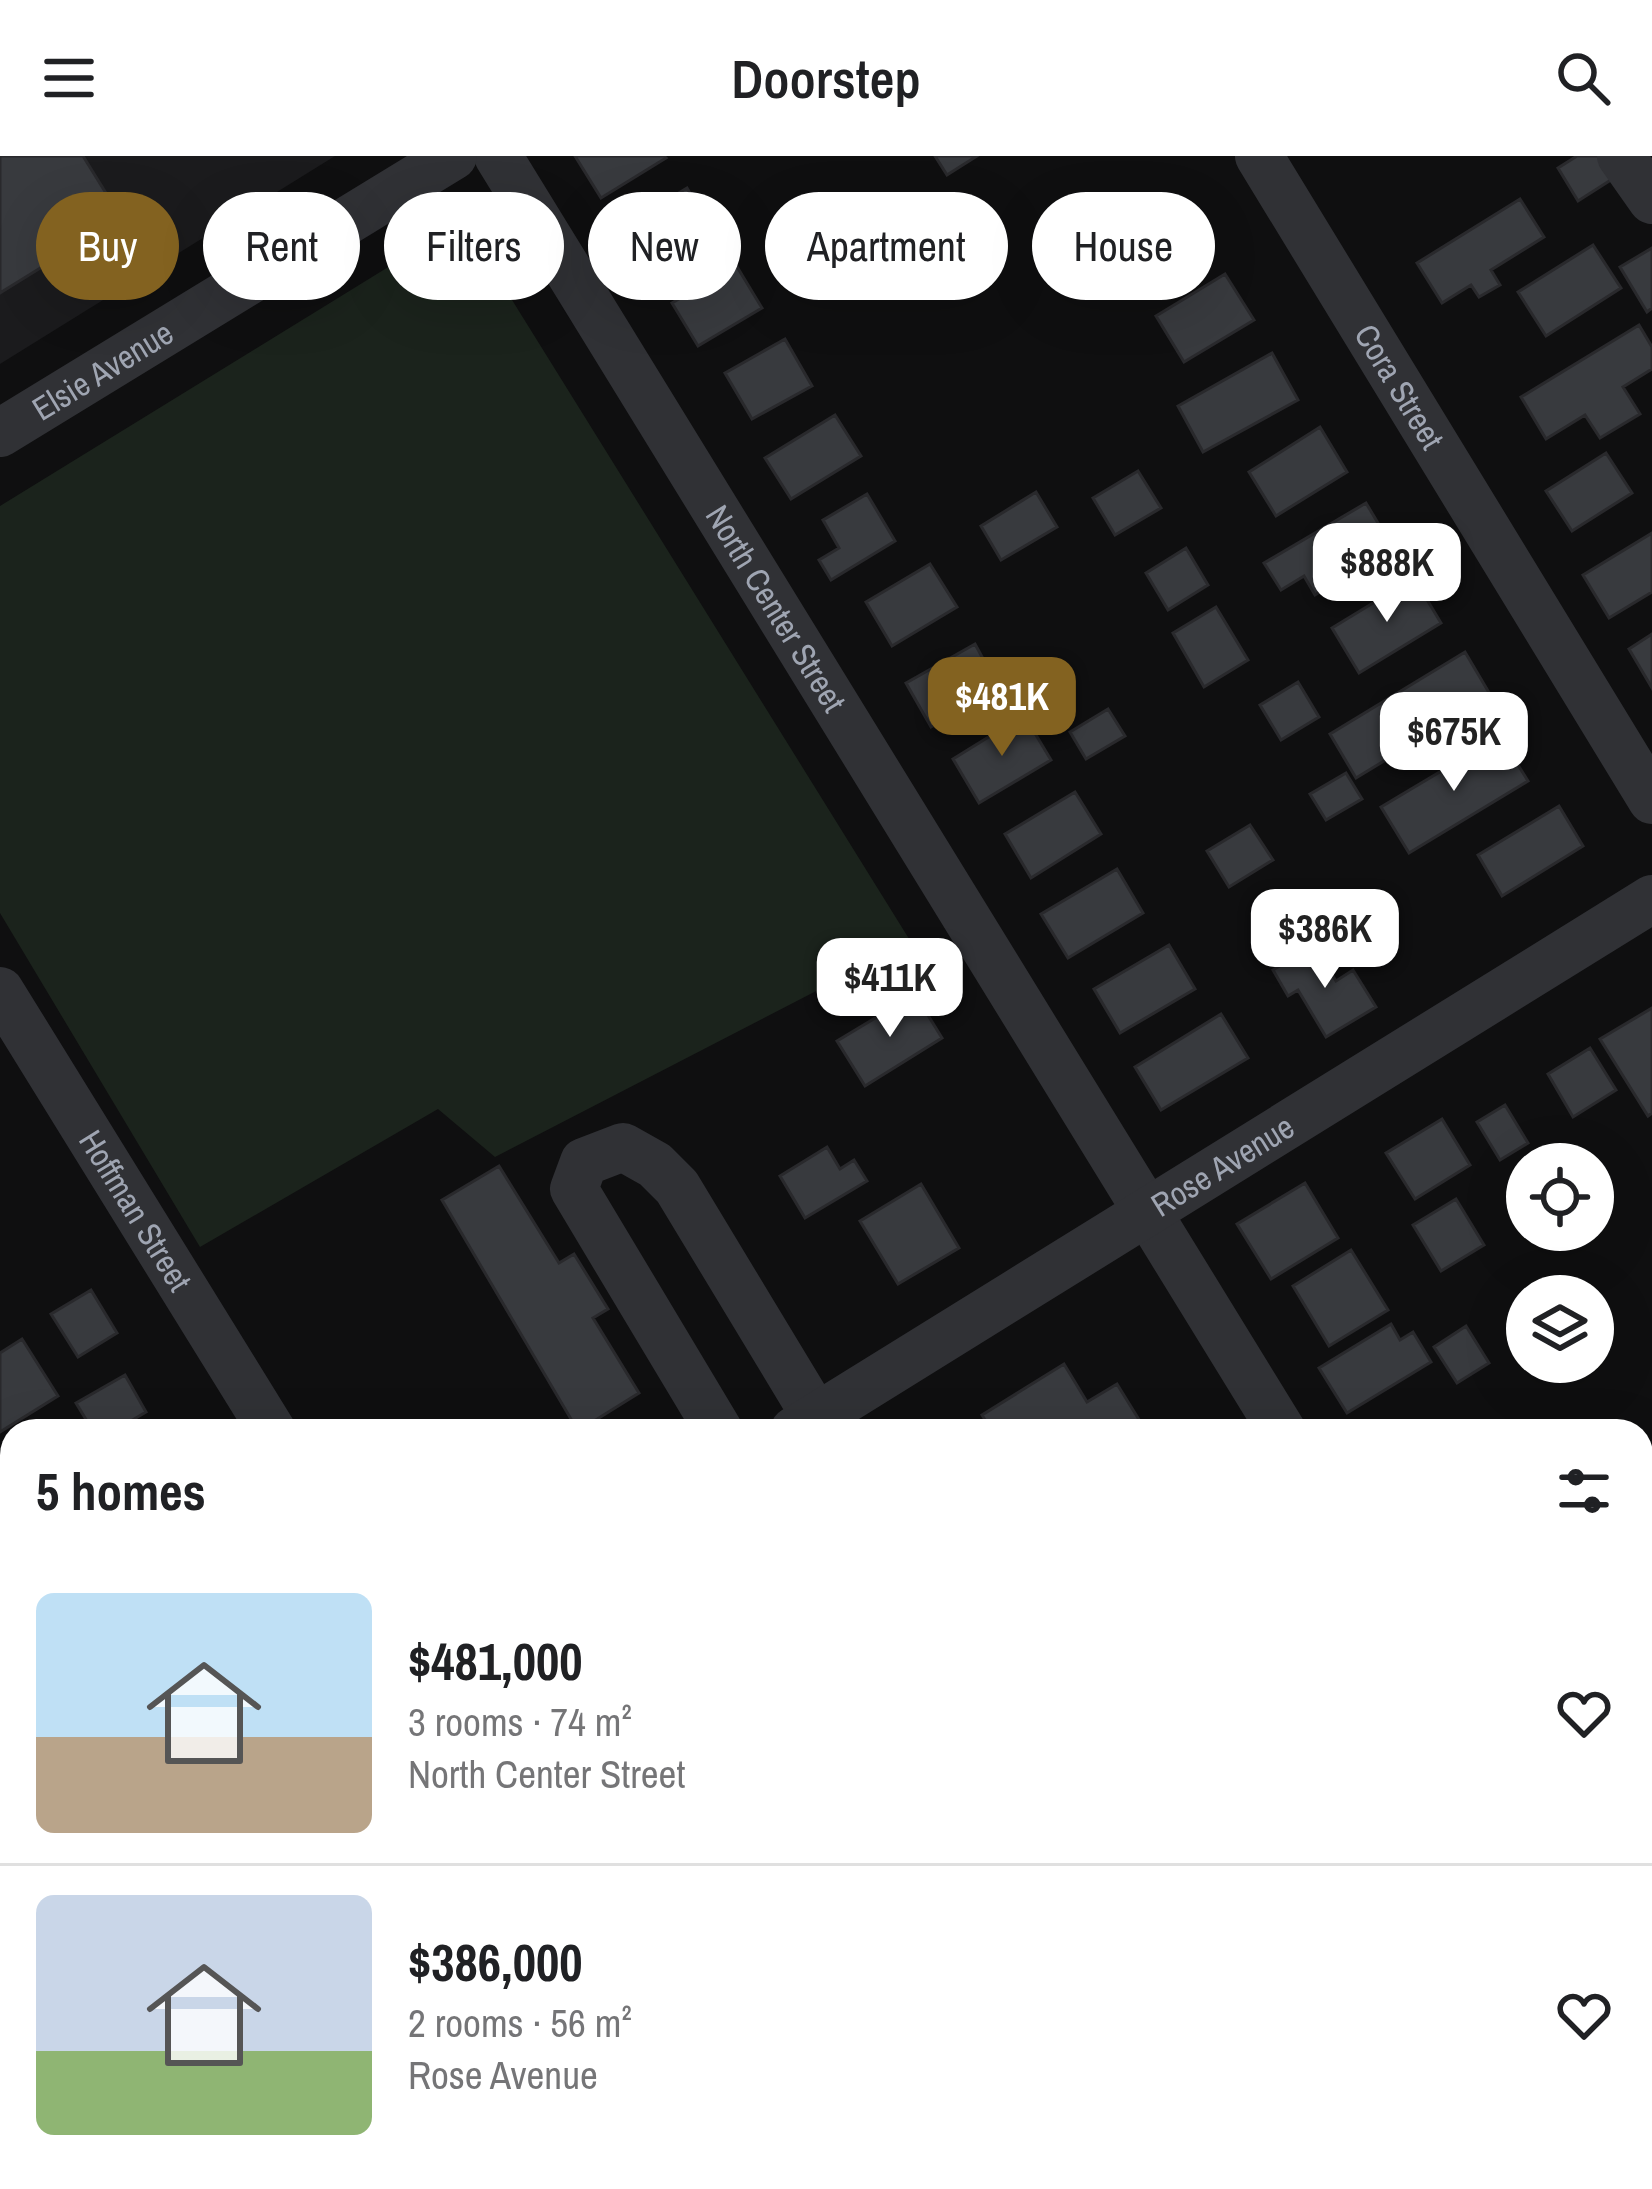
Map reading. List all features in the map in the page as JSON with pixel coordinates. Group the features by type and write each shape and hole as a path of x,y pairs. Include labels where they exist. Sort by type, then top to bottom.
{"street":[{"name":"Elsie Avenue","path":"0,433 453,156"},
{"name":"North Center Street","path":"498,156 1275,1419"},
{"name":"Cora Street","path":"1259,156 1652,800"},
{"path":"1621,156 1652,200"},
{"name":"Rose Avenue","path":"813,1419 1652,899"},
{"name":"Hoffman Street","path":"0,991 265,1419"},
{"path":"712,1419 574,1189 584,1162 623,1147 655,1165 677,1187 802,1419"}],"shaded area":[{"path":"0,156 335,156 277,192 203,192 203,238 179,253 179,192 36,192 36,300 103,300 0,364"},
{"path":"384,270 384,300 512,300 911,942 495,1157 438,1109 200,1247 0,913 0,506 335,300 360,300 360,284"}],"building":[{"path":"0,156 83,156 105,192 36,192 36,271 0,293"},
{"path":"575,156 666,158 611,192 597,192"},
{"path":"935,156 977,156 947,175"},
{"path":"1577,156 1601,156 1614,178 1578,201 1558,168"},
{"path":"1520,199 1544,237 1491,270 1500,285 1479,297 1471,285 1442,303 1417,263"},
{"path":"1593,245 1621,288 1546,336 1518,292"},
{"path":"1652,248 1652,308 1647,312 1620,267"},
{"path":"741,273 762,308 698,346 672,303 741,300"},
{"path":"1225,274 1254,320 1184,362 1156,316 1182,300 1215,300 1215,280"},
{"path":"1639,325 1652,347 1652,369 1623,387 1640,414 1600,438 1585,415 1546,439 1521,397"},
{"path":"785,339 812,386 752,419 725,373"},
{"path":"1272,353 1298,400 1203,452 1178,406"},
{"path":"835,415 861,456 791,499 765,458"},
{"path":"1320,427 1347,472 1276,516 1249,472"},
{"path":"1606,453 1632,493 1572,531 1546,491"},
{"path":"1138,471 1161,508 1115,535 1093,498"},
{"path":"1036,492 1057,527 1001,560 981,526"},
{"path":"867,494 895,541 831,580 819,560 839,548 823,520"},
{"path":"1366,503 1393,548 1315,595 1304,576 1281,590 1264,563"},
{"path":"1652,533 1652,592 1609,618 1583,575"},
{"path":"1186,548 1208,585 1168,610 1146,573"},
{"path":"930,564 957,607 892,646 866,602"},
{"path":"1414,578 1441,623 1359,673 1332,628"},
{"path":"1216,607 1248,660 1204,687 1173,633"},
{"path":"1652,634 1652,688 1629,649"},
{"path":"975,644 999,688 931,727 906,683"},
{"path":"1465,652 1491,696 1356,778 1330,734"},
{"path":"1298,682 1319,717 1281,740 1260,705"},
{"path":"1108,709 1125,736 1086,759 1070,732"},
{"path":"1024,715 1051,760 979,803 953,759"},
{"path":"1500,736 1528,781 1409,853 1381,807"},
{"path":"1346,773 1362,799 1326,820 1310,794"},
{"path":"1075,792 1101,834 1031,878 1005,834"},
{"path":"1559,806 1583,846 1502,896 1478,855"},
{"path":"1250,825 1273,860 1229,887 1207,851"},
{"path":"1117,869 1143,913 1068,958 1041,914"},
{"path":"1169,945 1195,989 1120,1033 1094,989"},
{"path":"1314,945 1336,981 1353,970 1376,1007 1326,1037 1298,990 1288,996 1273,970"},
{"path":"915,994 942,1038 865,1086 837,1041"},
{"path":"1652,1008 1652,1113 1648,1116 1600,1039"},
{"path":"1221,1014 1248,1058 1161,1110 1135,1067"},
{"path":"1590,1048 1616,1090 1573,1117 1548,1074"},
{"path":"1505,1105 1528,1143 1506,1143 1506,1156 1500,1160 1477,1122"},
{"path":"1442,1119 1470,1165 1415,1199 1386,1153"},
{"path":"827,1147 840,1169 854,1160 867,1181 805,1218 780,1176"},
{"path":"499,1166 559,1263 574,1254 608,1309 593,1318 639,1393 597,1419 571,1419 442,1200"},
{"path":"1305,1183 1338,1238 1271,1279 1237,1224"},
{"path":"921,1184 959,1248 898,1284 860,1221"},
{"path":"1456,1199 1484,1245 1441,1271 1413,1225"},
{"path":"1351,1250 1388,1310 1329,1346 1293,1286"},
{"path":"91,1290 117,1333 78,1357 51,1314"},
{"path":"1391,1324 1400,1340 1413,1332 1431,1362 1347,1413 1319,1368"},
{"path":"1466,1326 1489,1363 1457,1383 1434,1347"},
{"path":"22,1339 58,1396 21,1419 0,1419 0,1353"},
{"path":"1064,1364 1087,1402 1117,1384 1139,1419 984,1419 982,1415"},
{"path":"125,1375 146,1412 134,1419 86,1419 76,1403"}]}
